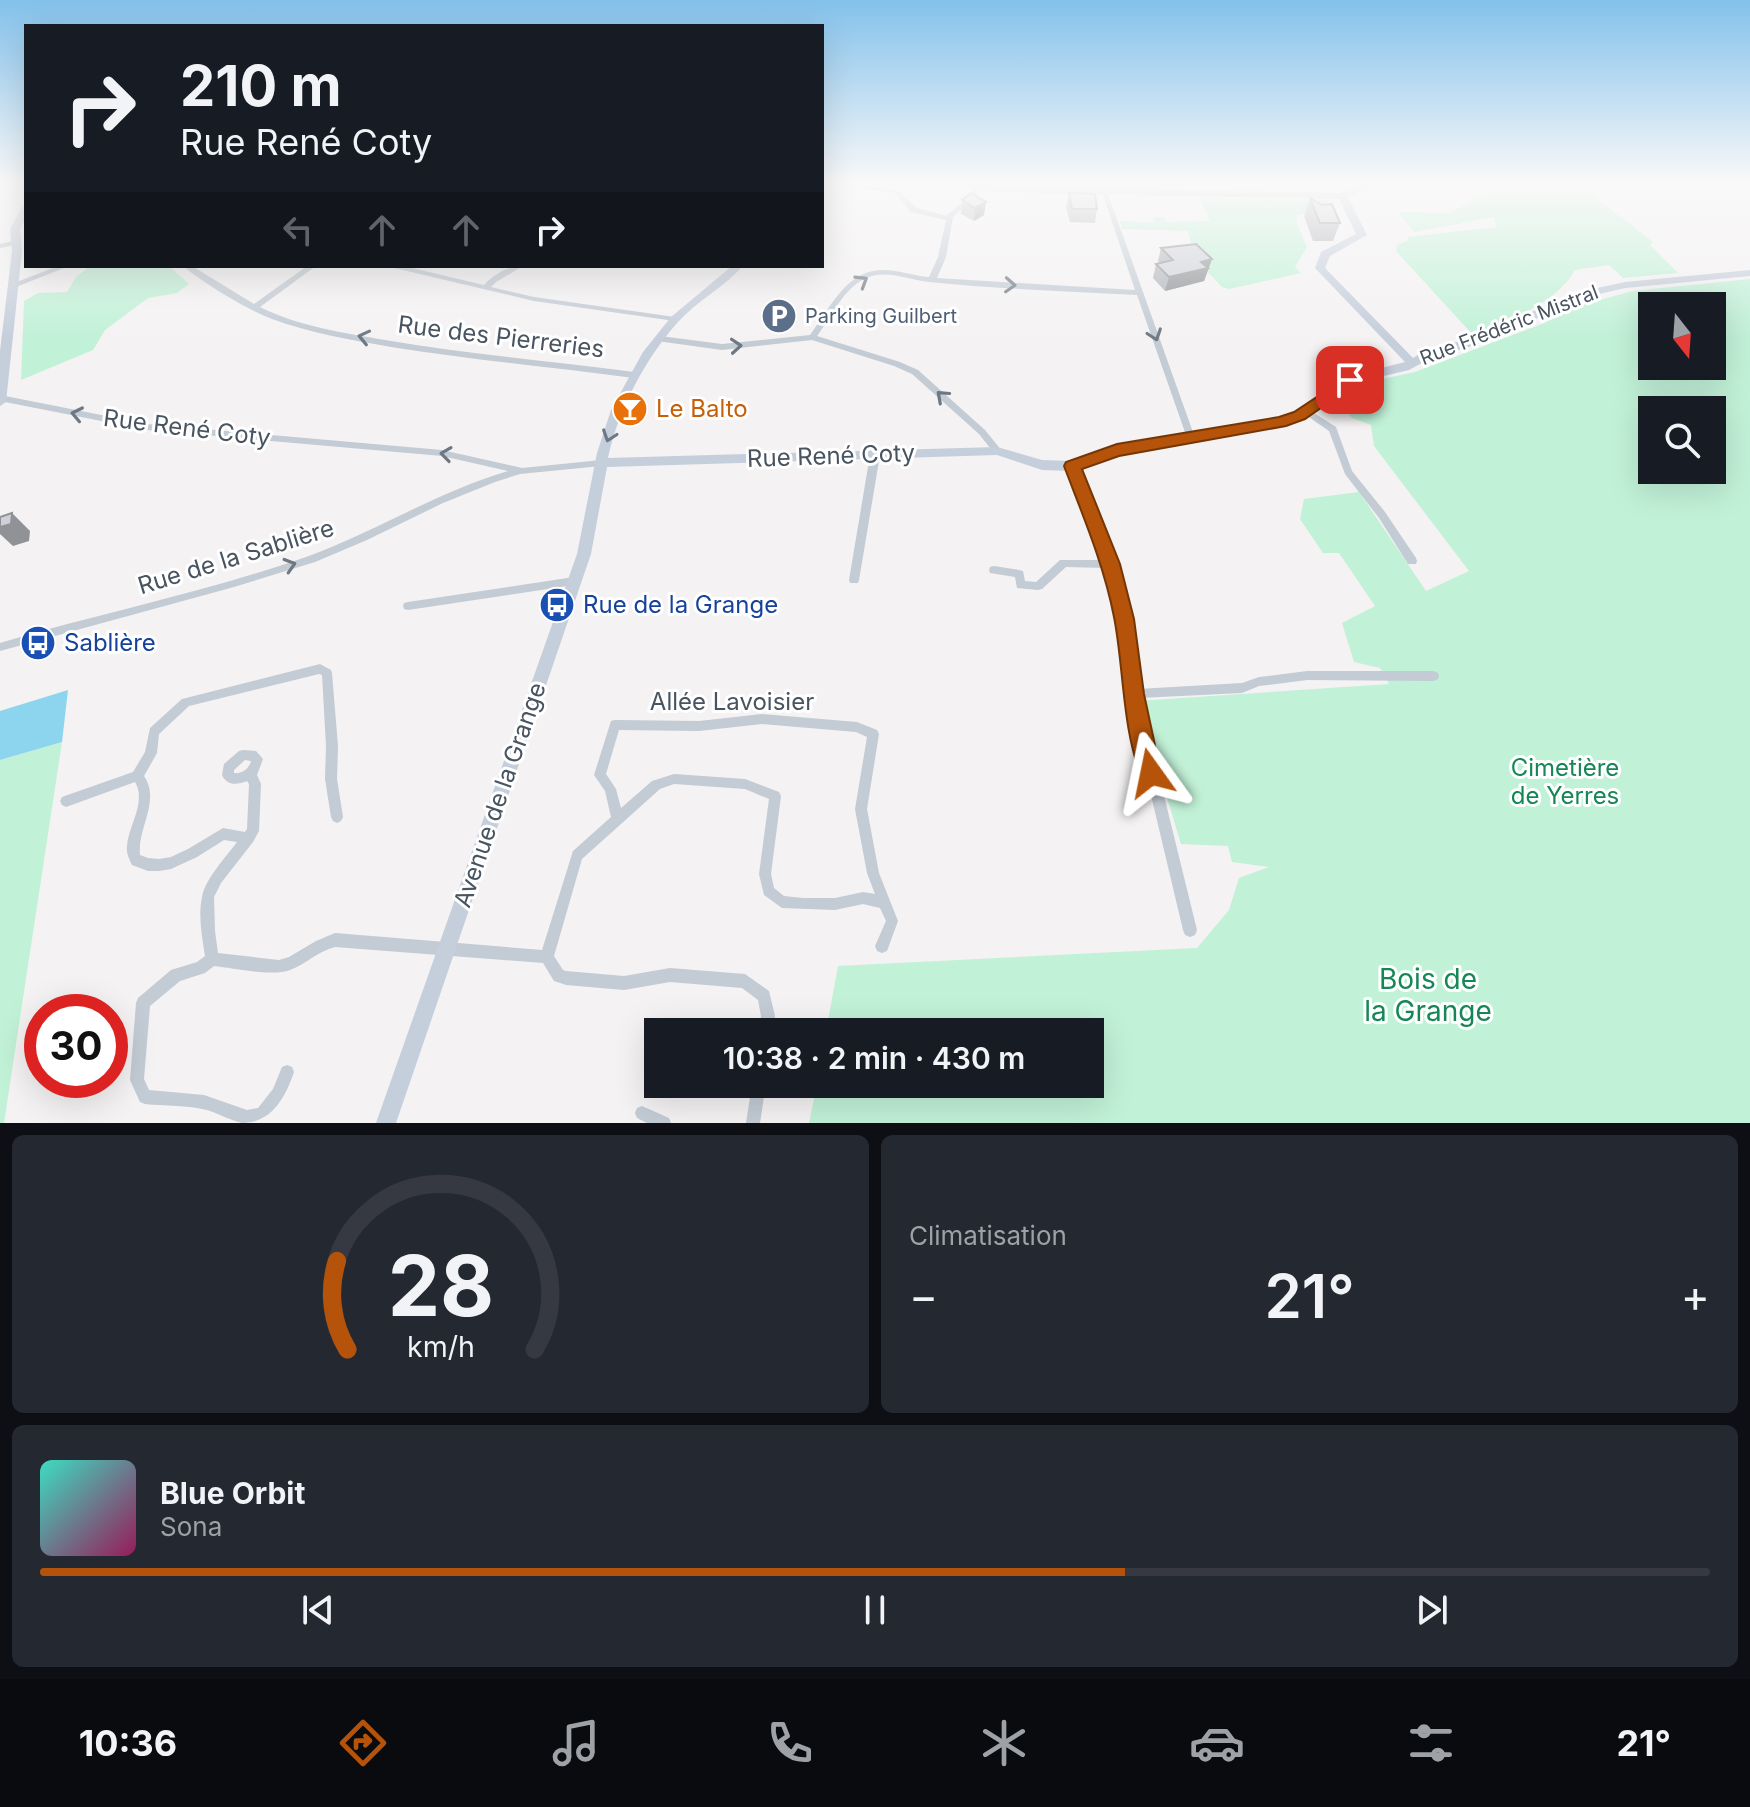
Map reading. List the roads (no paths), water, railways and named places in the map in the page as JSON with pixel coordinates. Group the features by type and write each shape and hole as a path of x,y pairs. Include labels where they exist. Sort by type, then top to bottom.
{"street":[{"path":"0,400 16,234"},
{"path":"17,242 20,234"},
{"path":"932,280 942,257 947,234"},
{"path":"1120,234 1191,438"},
{"path":"1362,234 1325,254 1320,268 1411,362"},
{"path":"0,246 17,242"},
{"path":"13,285 60,268"},
{"name":"Rue des Pierreries","path":"190,268 276,317 422,351 522,359 634,375"},
{"path":"256,307 309,268"},
{"path":"409,268 534,299 675,319"},
{"path":"486,288 493,280 515,268"},
{"path":"601,463 617,410 634,375 675,319 736,268"},
{"path":"812,337 822,328 829,309 865,276 886,272 932,280 1141,293"},
{"name":"Rue Frédéric Mistral","path":"1411,362 1481,339 1561,301 1596,290 1750,273"},
{"path":"660,339 722,347 812,337 915,372 982,432 997,451"},
{"name":"Rue René Coty","path":"0,400 147,427 442,453 522,471 601,463 997,451 1042,465 1072,466 1117,450 1281,422 1306,411 1350,380 1405,367 1411,362"},
{"path":"1306,411 1333,429 1348,472 1382,515 1412,561"},
{"path":"854,580 875,455"},
{"name":"Avenue de la Grange","path":"386,1123 584,554 601,463"},
{"path":"1072,466 1110,564 1124,619 1133,694 1190,930"},
{"name":"Rue de la Sablière","path":"0,647 307,560 363,539 482,482 522,471"},
{"path":"994,570 1019,574 1021,585 1038,586 1064,563 1110,564"},
{"path":"408,606 574,581"},
{"path":"66,801 137,776 151,753 154,732 186,702 320,669 327,673 331,779 337,817"},
{"path":"1133,694 1242,688 1257,680 1270,679 1339,675 1434,676"},
{"name":"Allée Lavoisier","path":"617,818 610,789 600,775 615,725 699,726 762,719 857,727 873,734 861,809 873,873 884,902"},
{"path":"212,959 208,896 217,879 249,838 255,824 255,784 250,774"},
{"path":"137,776 144,786 142,818 132,843 136,861 157,866 193,854 223,834 249,838"},
{"path":"768,1018 764,996 745,981 670,975 624,983 566,978 559,976 547,957 577,855 656,785 668,780 745,784 775,796 765,874 768,891 782,902 819,905 863,898 884,902 892,921 882,946"},
{"path":"287,1072 279,1094 262,1114 247,1117 204,1102 145,1097 137,1080 143,1003 176,975 200,968 212,959 279,967 335,940 547,957"},
{"path":"753,1123 757,1098"},
{"path":"642,1113 664,1123"}],"water":[{"path":"68,690 62,742 0,760 0,711"}],"place":[{"name":"Parking Guilbert","path":"779,316"},
{"name":"Le Balto","path":"630,409"},
{"name":"Rue de la Grange","path":"557,605"},
{"name":"Sablière","path":"38,643"}],"park label":[{"name":"Cimetière de Yerres","path":"1565,782"},
{"name":"Bois de la Grange","path":"1428,995"}]}
